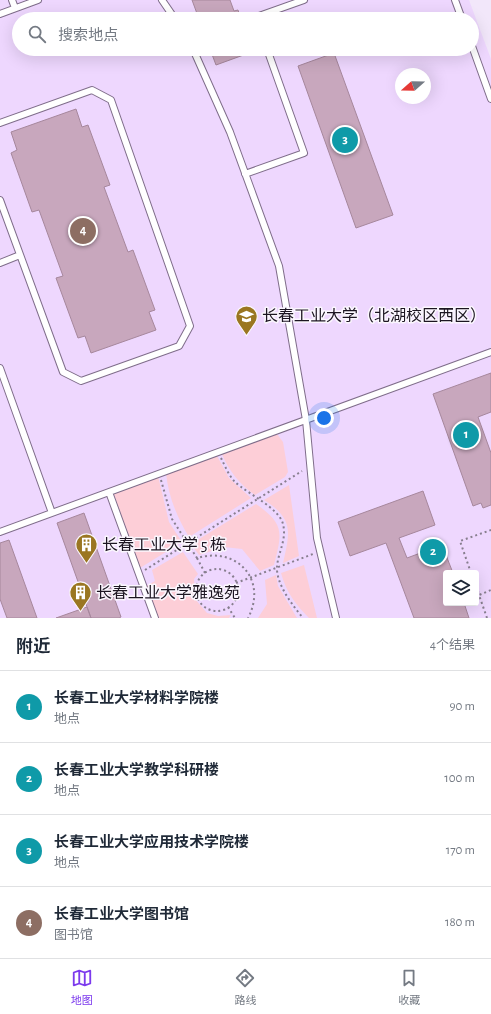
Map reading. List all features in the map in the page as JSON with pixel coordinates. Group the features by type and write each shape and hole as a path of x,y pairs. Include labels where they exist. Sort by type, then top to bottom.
{"lane":[{"path":"12,0 15,8"},
{"path":"0,14 38,0"},
{"path":"162,0 170,12"},
{"path":"270,12 304,0"},
{"path":"455,0 459,12"},
{"path":"196,56 230,132 278,266 306,420 317,538 336,618"},
{"path":"245,174 304,153 269,56"},
{"path":"476,56 491,99"},
{"path":"0,124 92,90 111,100 190,326 179,346 81,382 63,372 0,200"},
{"path":"0,263 20,255"},
{"path":"0,532 491,352"},
{"path":"0,368 52,513"},
{"path":"109,492 155,618"}],"path":[{"path":"218,452 234,481 258,500 271,508 283,524 284,542 277,568 280,581 290,603 303,618"},
{"path":"139,574 310,467"},
{"path":"159,473 172,519 205,573"},
{"path":"470,570 460,542 491,530"},
{"path":"236,582 320,552"},
{"path":"197,558 218,555 231,558 243,566 250,577 255,591 254,605 248,618"},
{"path":"218,569 230,574 236,582 237,593 235,600 228,607 218,611 211,610 200,602 196,596 197,583 205,573 218,569"},
{"path":"488,618 479,595 491,590"},
{"path":"228,607 235,618"}],"shaded area":[{"name":"长春工业大学（北湖校区西区）","path":"0,0 469,0 473,12 12,12 12,56 479,56 479,27 491,59 491,618 0,618"},
{"path":"272,434 277,434 283,442 288,472 285,477 255,495 235,476 227,465 221,452"},
{"path":"216,454 229,478 251,498 189,537 174,506 166,472"},
{"path":"158,476 169,522 182,542 140,568 113,492"},
{"path":"289,485 299,556 283,563 288,534 285,520 274,507 264,500"},
{"path":"256,504 272,517 279,530 279,545 274,565 260,571 242,549 224,547 199,555 191,544"},
{"path":"183,552 198,574 194,579 195,599 207,613 218,616 231,615 229,618 158,618 146,586 155,581 152,570"},
{"path":"304,565 317,618 309,618 296,603 286,586 281,573"},
{"path":"276,575 278,586 297,618 258,618 267,604 265,580"}],"building":[{"path":"192,0 230,0 234,11 238,10 239,12 196,12"},
{"path":"213,56 241,56 216,65"},
{"path":"326,56 335,56 393,215 356,228 298,66"},
{"path":"76,109 82,127 88,125 110,185 104,187 128,252 133,250 155,310 149,312 156,330 91,353 85,336 78,338 56,278 63,276 39,210 32,212 11,153 17,150 11,132"},
{"path":"491,373 491,412 478,417 491,453 491,505 483,508 481,503 473,506 433,394"},
{"path":"423,491 435,525 399,538 407,558 442,545 452,570 443,570 443,606 465,606 469,618 414,618 386,543 350,556 338,522"},
{"name":"长春工业大学 5 栋","path":"84,513 121,617 119,618 91,618 57,523"},
{"path":"9,540 37,618 7,618 0,599 0,543"},
{"name":"长春工业大学雅逸苑","path":"87,607 91,618 56,618"}],"place":[{"name":"长春工业大学应用技术学院楼","path":"345,140"},
{"name":"长春工业大学图书馆","path":"83,231"},
{"name":"长春工业大学（北湖校区西区）","path":"246,336"},
{"name":"长春工业大学材料学院楼","path":"466,435"},
{"name":"长春工业大学教学科研楼","path":"433,552"},
{"name":"长春工业大学 5 栋","path":"87,564"},
{"name":"长春工业大学雅逸苑","path":"81,612"}]}
